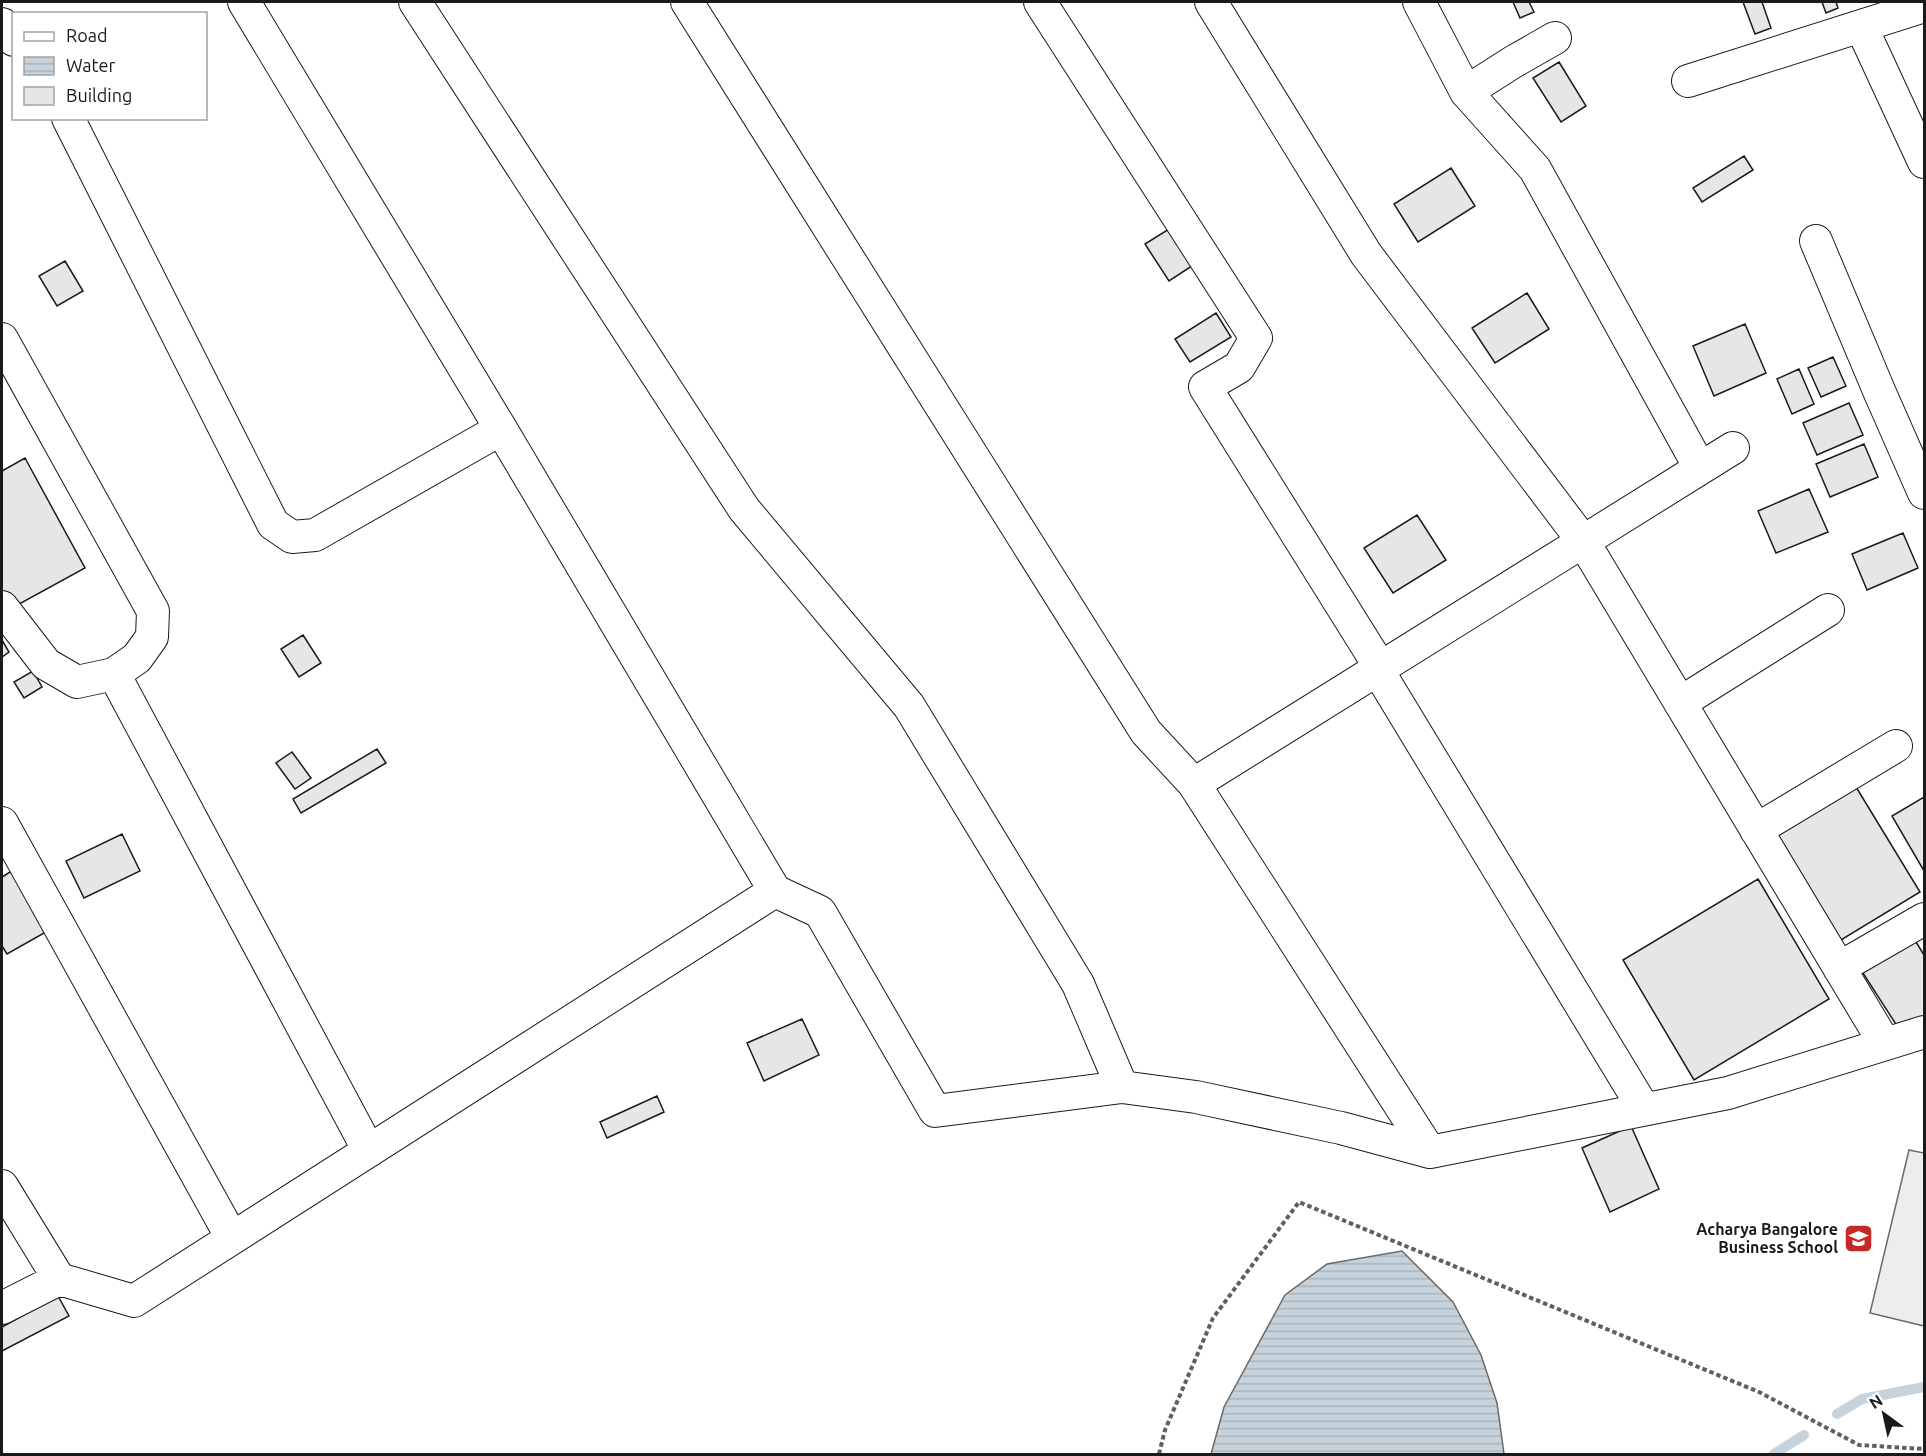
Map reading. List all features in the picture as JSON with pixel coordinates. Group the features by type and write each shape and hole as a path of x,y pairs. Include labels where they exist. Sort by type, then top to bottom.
{"street":[{"path":"244,2 775,891 820,912 935,1111 1122,1087 1196,1097 1341,1128 1430,1152 1728,1093 1924,1032"},
{"path":"415,2 744,509 909,706 1078,984 1122,1087"},
{"path":"687,2 1146,732 1194,783 1430,1152"},
{"path":"1040,2 1256,338 1239,367 1205,387 1380,667 1377,669"},
{"path":"1211,2 1366,255 1583,541 1885,1044"},
{"path":"1419,2 1466,92 1535,169 1700,468"},
{"path":"1688,81 1924,6"},
{"path":"2,24 12,37"},
{"path":"1861,26 1924,162"},
{"path":"1466,92 1555,38"},
{"path":"69,120 273,524 292,537 315,535 501,429"},
{"path":"1816,241 1924,493"},
{"path":"2,339 153,611 152,637 137,658 114,674 77,682 46,664 2,607"},
{"path":"1194,783 1733,448"},
{"path":"1680,703 1828,610"},
{"path":"1377,669 1644,1109"},
{"path":"114,674 369,1150"},
{"path":"1756,830 1896,747"},
{"path":"2,823 232,1238"},
{"path":"2,1186 59,1279 134,1301 775,891"},
{"path":"1839,968 1924,919"},
{"path":"2,1308 59,1279"}],"path":[{"path":"1159,1455 1165,1430 1213,1318 1299,1202 1759,1392 1859,1445 1924,1449"}],"shaded area":[{"path":"1909,1150 1924,1153 1924,1326 1870,1313"}],"water":[{"path":"1402,1251 1453,1302 1481,1355 1497,1403 1504,1454 1211,1454 1224,1407 1285,1295 1327,1264"}],"building":[{"path":"1513,2 1529,2 1534,12 1520,18"},
{"path":"1743,2 1762,2 1771,28 1755,34"},
{"path":"1822,2 1836,2 1838,8 1826,13"},
{"path":"1559,62 1586,106 1561,122 1533,78"},
{"path":"1744,156 1753,170 1702,202 1693,188"},
{"path":"1451,168 1475,206 1418,242 1394,204"},
{"path":"1177,224 1201,260 1169,281 1145,244"},
{"path":"65,261 83,291 57,306 39,276"},
{"path":"1527,293 1549,329 1495,363 1472,328"},
{"path":"1216,313 1231,337 1190,362 1175,339"},
{"path":"1745,324 1766,373 1714,396 1693,346"},
{"path":"1833,357 1846,386 1821,397 1808,368"},
{"path":"1799,369 1814,404 1792,414 1777,379"},
{"path":"1849,403 1863,435 1817,455 1803,423"},
{"path":"1864,444 1878,477 1830,497 1816,464"},
{"path":"25,458 85,568 12,608 2,589 2,471"},
{"path":"1809,489 1828,532 1776,553 1758,511"},
{"path":"1417,515 1446,560 1393,593 1364,548"},
{"path":"1903,533 1918,568 1867,590 1852,554"},
{"path":"303,635 321,663 299,677 281,649"},
{"path":"2,640 9,652 2,657"},
{"path":"33,671 42,687 24,698 14,682"},
{"path":"377,749 386,763 301,813 293,799"},
{"path":"292,752 311,778 295,789 276,763"},
{"path":"1853,782 1920,892 1841,940 1775,830"},
{"path":"1924,797 1924,871 1892,816"},
{"path":"122,834 140,871 84,898 66,861"},
{"path":"18,867 53,928 7,954 2,946 2,877"},
{"path":"1758,879 1829,999 1694,1080 1623,960"},
{"path":"1913,937 1924,955 1924,1018 1901,1032 1861,970"},
{"path":"802,1019 819,1055 764,1081 747,1043"},
{"path":"657,1096 664,1112 607,1138 600,1122"},
{"path":"1631,1126 1659,1189 1610,1212 1582,1148"},
{"path":"58,1296 69,1316 2,1351 2,1327"}],"waterway":[{"path":"1837,1414 1862,1399 1924,1387"},
{"path":"1774,1454 1804,1435"}],"place":[{"name":"Acharya Bangalore Business School","path":"1859,1238"}]}
